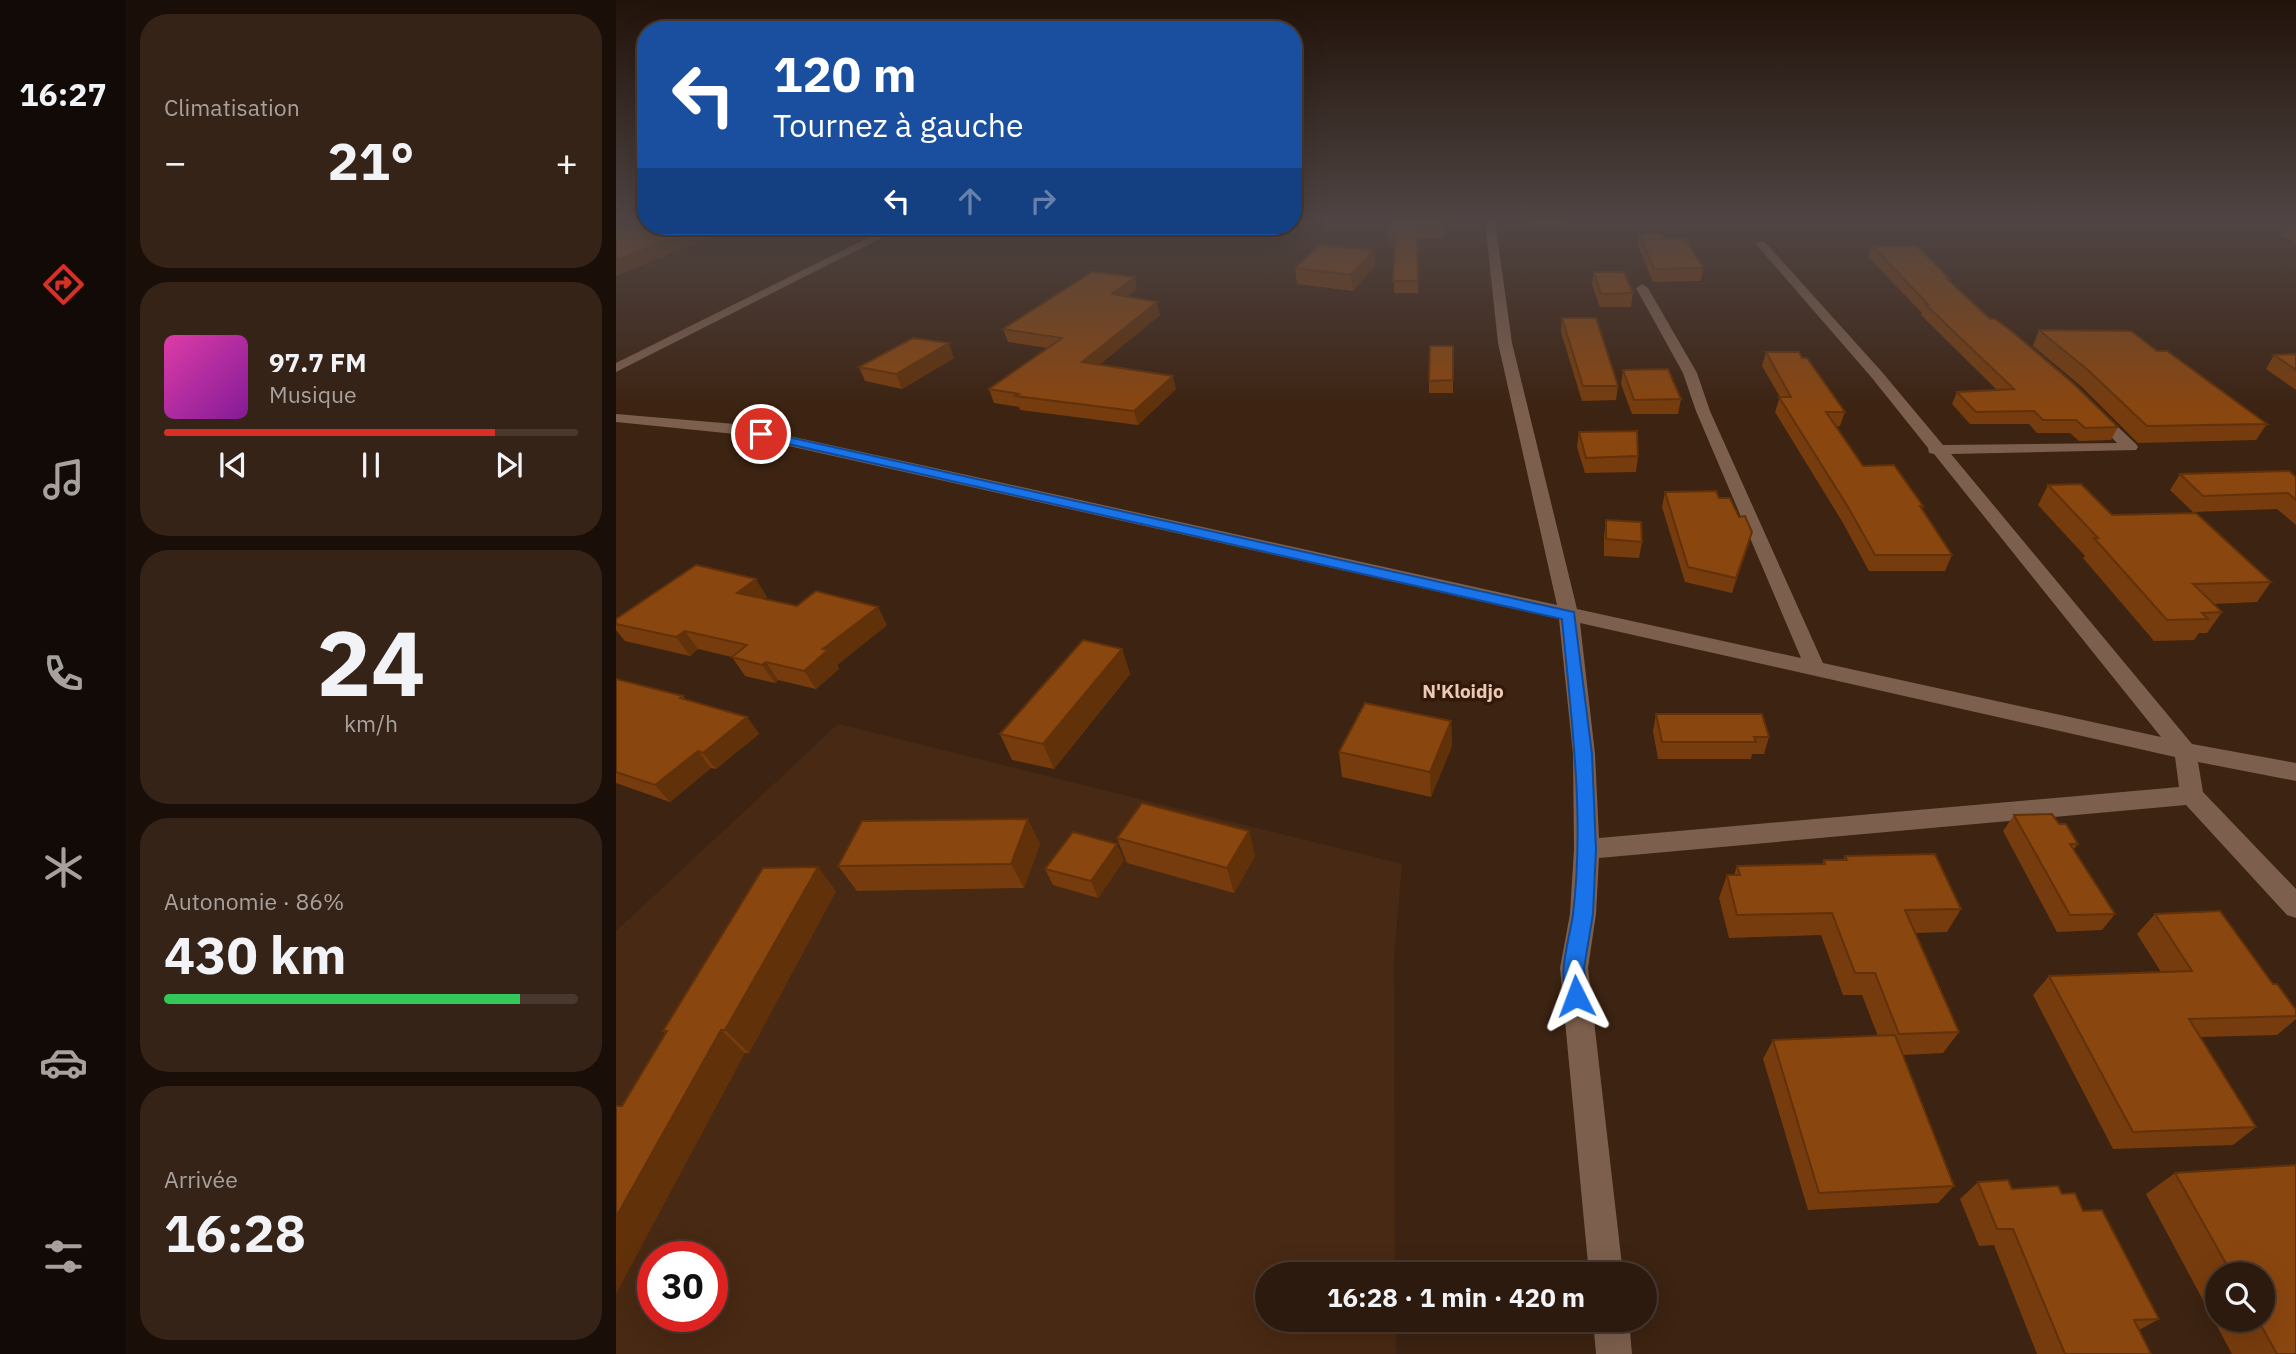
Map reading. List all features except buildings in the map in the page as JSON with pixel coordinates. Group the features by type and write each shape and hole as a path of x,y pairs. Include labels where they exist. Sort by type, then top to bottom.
{"street":[{"path":"616,368 784,284"},
{"path":"1498,284 1506,343 1569,616 1584,754 1587,849 1583,914 1573,968 1605,1262"},
{"path":"1797,284 1877,375 1935,450 2185,751 2192,795 2296,907"},
{"path":"1643,288 1690,373 1703,411 1816,670"},
{"path":"1935,450 2130,447 2084,402"},
{"path":"616,418 735,429 1569,616 2185,751 2296,772"},
{"path":"1587,849 2192,795"},
{"path":"1612,1332 1614,1354"}],"shaded area":[{"path":"838,724 1402,864 1394,959 1395,1262 1255,1262 1255,1332 1396,1332 1396,1354 616,1354 616,931"}],"district":[{"name":"N'Kloidjo","path":"1463,691"}],"route":[{"path":"761,434 1569,616 1584,754 1587,849 1583,914 1573,968 1576,996"}]}
